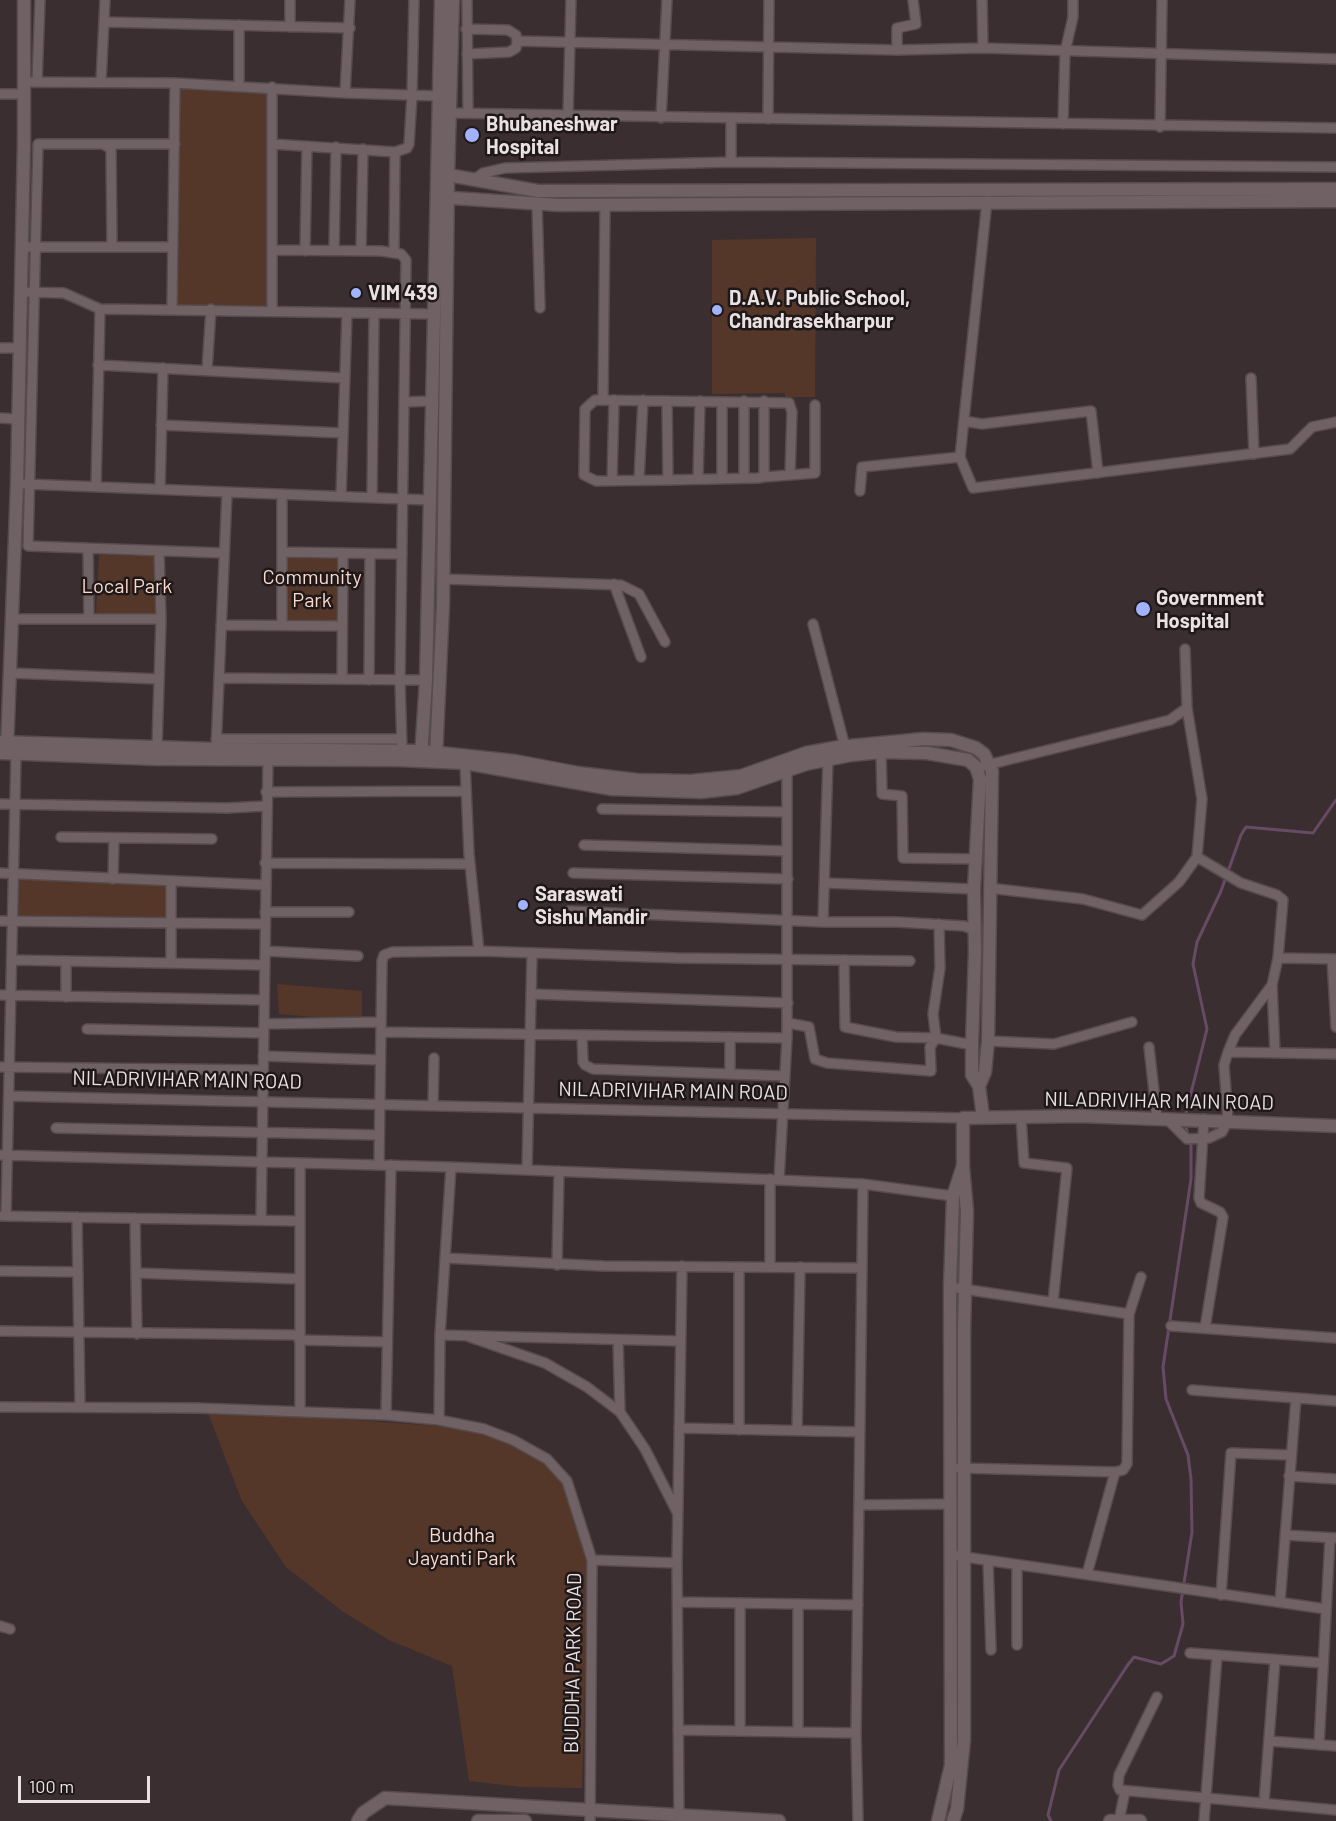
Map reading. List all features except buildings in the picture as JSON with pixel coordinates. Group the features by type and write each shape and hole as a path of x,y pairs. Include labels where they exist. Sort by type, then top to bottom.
{"street":[{"path":"24,0 29,86"},
{"path":"40,0 29,86 18,348 17,419 28,546 223,553"},
{"path":"100,82 105,0"},
{"path":"290,0 290,27"},
{"path":"345,93 350,0"},
{"path":"272,144 395,152 402,151 409,144 414,0"},
{"path":"441,0 440,96 443,173"},
{"path":"422,756 426,680 434,314 443,173 450,113 453,0"},
{"path":"467,0 468,112"},
{"path":"568,116 571,0"},
{"path":"661,118 667,44 667,0"},
{"path":"768,0 770,49 768,119"},
{"path":"897,50 897,28 916,24 913,0"},
{"path":"982,0 982,48"},
{"path":"1063,124 1065,52 1073,17 1073,0"},
{"path":"1160,127 1162,0"},
{"path":"104,22 350,28"},
{"path":"238,25 240,85"},
{"path":"466,29 508,30 516,35 517,41 516,48 509,52 466,54"},
{"path":"517,41 770,49 982,48 1336,60"},
{"path":"0,94 29,86 100,82 240,85 345,93 440,96"},
{"path":"172,308 175,83"},
{"path":"272,87 272,311"},
{"path":"450,113 1160,127 1336,128"},
{"path":"731,119 731,162"},
{"path":"175,144 38,144 36,293 23,484 11,619 5,658 9,673 6,749 16,804 12,995 5,1067 9,1096 4,1117 3,1216 299,1221"},
{"path":"103,144 111,149 112,157 112,247"},
{"path":"305,251 307,146"},
{"path":"334,251 336,147"},
{"path":"361,251 363,149"},
{"path":"394,252 395,152"},
{"path":"475,179 483,173 504,168 731,162 1336,167"},
{"path":"443,173 538,190 603,192 1336,189"},
{"path":"442,197 537,204 605,205 987,201 1336,201"},
{"path":"436,757 443,579 446,342 442,197"},
{"path":"987,201 960,458 973,488 1290,449 1312,427 1336,422"},
{"path":"537,204 540,308"},
{"path":"603,400 605,205"},
{"path":"21,247 173,247"},
{"path":"273,250 394,252 401,254 405,260 407,315 400,681 402,744"},
{"path":"20,292 64,293 100,309 172,308 434,314"},
{"path":"96,487 100,309"},
{"path":"207,370 211,309"},
{"path":"341,496 347,313"},
{"path":"372,497 374,314"},
{"path":"433,342 446,342"},
{"path":"0,348 18,348"},
{"path":"98,365 345,378"},
{"path":"160,489 163,368"},
{"path":"1251,378 1254,454"},
{"path":"790,475 791,406 784,401 595,400 585,409 582,468 587,478 669,480 744,478 764,477 790,475 815,473 815,405"},
{"path":"612,480 614,400"},
{"path":"639,480 643,400"},
{"path":"405,402 431,401"},
{"path":"667,401 669,480"},
{"path":"764,401 764,477"},
{"path":"698,478 699,402"},
{"path":"722,402 722,478"},
{"path":"744,402 744,478"},
{"path":"964,421 982,424 1090,411 1098,473"},
{"path":"0,418 17,419"},
{"path":"161,425 343,433"},
{"path":"861,491 862,467 960,458"},
{"path":"23,484 429,500"},
{"path":"216,744 227,492"},
{"path":"282,494 282,625"},
{"path":"88,549 89,619"},
{"path":"157,747 161,619 159,551"},
{"path":"282,552 402,554"},
{"path":"342,679 343,553"},
{"path":"369,680 370,554"},
{"path":"443,579 614,584 639,594 664,642"},
{"path":"614,584 640,657"},
{"path":"11,619 161,619"},
{"path":"813,624 845,747"},
{"path":"221,625 342,626"},
{"path":"989,888 1083,899 1142,915 1179,882 1197,857 1202,799 1187,708 1185,649"},
{"path":"9,673 159,679"},
{"path":"219,678 426,680"},
{"path":"976,768 1170,720 1187,708"},
{"path":"216,744 240,755 268,760 422,756 638,780 691,781 741,776 806,753 845,747 923,739 951,740 976,748 984,754 992,771 988,1041 985,1072 979,1086"},
{"path":"6,749 216,744 402,744 422,756"},
{"path":"6,749 240,755 402,744"},
{"path":"436,757 612,789 667,792 737,788 828,759 881,752 951,755 968,760 976,768 980,779 974,889 972,1075 979,1086 983,1117"},
{"path":"881,752 882,794 902,796 903,858 977,859"},
{"path":"823,922 828,759"},
{"path":"261,1220 268,760"},
{"path":"465,764 470,864 478,951"},
{"path":"770,1267 775,1179 783,1113 788,1038 787,771"},
{"path":"266,792 466,791"},
{"path":"0,804 227,808 266,806"},
{"path":"602,809 787,812"},
{"path":"61,837 212,839"},
{"path":"113,879 114,838"},
{"path":"584,845 787,851"},
{"path":"1197,857 1232,877 1283,900 1278,958 1272,985 1275,1052"},
{"path":"266,862 470,864"},
{"path":"0,873 265,885"},
{"path":"573,873 788,879"},
{"path":"171,881 171,963"},
{"path":"825,883 974,889"},
{"path":"569,911 823,922 939,924 964,926 975,930"},
{"path":"265,912 349,912"},
{"path":"0,921 265,924"},
{"path":"788,1023 809,1027 815,1059 826,1063 932,1071 930,1047 936,1038 933,1014 940,968 939,924"},
{"path":"265,951 358,956"},
{"path":"379,1165 382,961 384,955 392,952 478,951 910,961"},
{"path":"527,1170 532,954"},
{"path":"1278,958 1334,959 1336,1027"},
{"path":"13,960 264,965"},
{"path":"844,960 845,1027 896,1037 936,1038 972,1045"},
{"path":"66,961 66,997"},
{"path":"1149,1047 1167,1118 1186,1139 1202,1139 1222,1132 1228,1120 1224,1065 1228,1052 1235,1035 1272,985"},
{"path":"531,994 788,1003"},
{"path":"0,995 264,1000"},
{"path":"988,1041 1054,1044 1132,1022"},
{"path":"87,1029 382,1027 530,1034 788,1038"},
{"path":"582,1035 583,1062 593,1069 785,1076"},
{"path":"730,1037 730,1074"},
{"path":"1228,1052 1336,1054"},
{"path":"264,1056 380,1060"},
{"path":"433,1105 435,1058"},
{"path":"5,1067 263,1070"},
{"name":"NILADRIVIHAR MAIN ROAD","path":"9,1096 263,1100 963,1118 1167,1118 1336,1126"},
{"path":"1021,1117 1024,1163 1067,1168 1053,1302"},
{"path":"938,1821 951,1765 967,1201 963,1166 963,1118"},
{"path":"1201,1119 1198,1198 1201,1203 1220,1212 1223,1217 1205,1329"},
{"path":"56,1128 379,1135"},
{"path":"4,1155 391,1165 775,1179 863,1184 953,1196"},
{"path":"300,1163 300,1412"},
{"path":"386,1415 391,1165"},
{"path":"953,1821 957,1809 964,1740 957,1556 952,1504 958,1468 950,1287 953,1196 963,1166"},
{"path":"439,1420 440,1335 451,1167"},
{"path":"557,1265 559,1171"},
{"path":"858,1821 856,1733 863,1184"},
{"path":"77,1217 80,1407"},
{"path":"135,1218 137,1334"},
{"path":"445,1258 557,1265 862,1268"},
{"path":"679,1817 677,1563 682,1266"},
{"path":"739,1267 739,1430"},
{"path":"797,1431 800,1267"},
{"path":"0,1271 78,1272"},
{"path":"136,1273 299,1279"},
{"path":"958,1468 1115,1472 1123,1470 1126,1464 1129,1314 1141,1277"},
{"path":"950,1287 1129,1314"},
{"path":"1172,1326 1336,1338"},
{"path":"0,1331 299,1337 387,1342"},
{"path":"440,1335 680,1341"},
{"path":"467,1336 545,1363 586,1387 620,1412 645,1449 679,1515"},
{"path":"618,1340 620,1412"},
{"path":"1192,1390 1336,1401"},
{"path":"1280,1602 1296,1398"},
{"name":"BUDDHA PARK ROAD","path":"0,1407 300,1412 386,1415 439,1420 484,1429 513,1440 557,1467 567,1481 592,1560 590,1816"},
{"path":"679,1428 860,1432"},
{"path":"1221,1595 1231,1453 1290,1455"},
{"path":"1088,1574 1115,1472"},
{"path":"1289,1476 1336,1478"},
{"path":"859,1505 952,1504"},
{"path":"1284,1535 1333,1538 1326,1609 1319,1745"},
{"path":"957,1556 1326,1609"},
{"path":"592,1560 677,1563"},
{"path":"988,1561 991,1650"},
{"path":"1017,1565 1017,1646"},
{"path":"678,1602 858,1605"},
{"path":"740,1603 740,1731"},
{"path":"798,1604 798,1732"},
{"path":"1190,1653 1323,1663"},
{"path":"1204,1821 1217,1656"},
{"path":"1264,1803 1275,1660"},
{"path":"1157,1698 1117,1780 1120,1790 1336,1810"},
{"path":"678,1730 856,1733"},
{"path":"1269,1741 1336,1746"},
{"path":"1119,1821 1125,1791"},
{"path":"358,1821 363,1813 385,1798 524,1808 590,1816 779,1821"},
{"path":"478,1821 525,1821 524,1808"},
{"path":"1110,1821 1140,1821"}],"green space":[{"path":"177,84 272,87 272,311 172,308"},
{"path":"816,238 815,397 785,397 785,393 712,394 712,240"},
{"name":"Community Park","path":"282,552 343,553 342,626 282,625"},
{"name":"Local Park","path":"99,555 154,556 155,615 96,616"},
{"path":"15,874 171,881 171,922 14,922"},
{"path":"277,984 362,991 362,1021 279,1014"},
{"name":"Buddha Jayanti Park","path":"207,1410 467,1428 510,1443 542,1460 562,1482 579,1529 588,1568 582,1788 522,1787 469,1781 452,1666 389,1640 342,1611 286,1567 242,1501"}],"waterway":[{"path":"1185,1117 1207,1029 1193,964 1197,942 1221,891 1241,835 1246,827 1313,833 1336,800"},
{"path":"1051,1821 1048,1815 1059,1770 1127,1666 1134,1657 1161,1664 1174,1656 1183,1624 1181,1602 1192,1532 1191,1479 1188,1455 1166,1399 1163,1367 1191,1179 1191,1145 1185,1124"}],"place":[{"name":"Bhubaneshwar Hospital","path":"472,135"},
{"name":"VIM 439","path":"356,293"},
{"name":"D.A.V. Public School, Chandrasekharpur","path":"717,310"},
{"name":"Government Hospital","path":"1143,609"},
{"name":"Saraswati Sishu Mandir","path":"523,905"}]}
